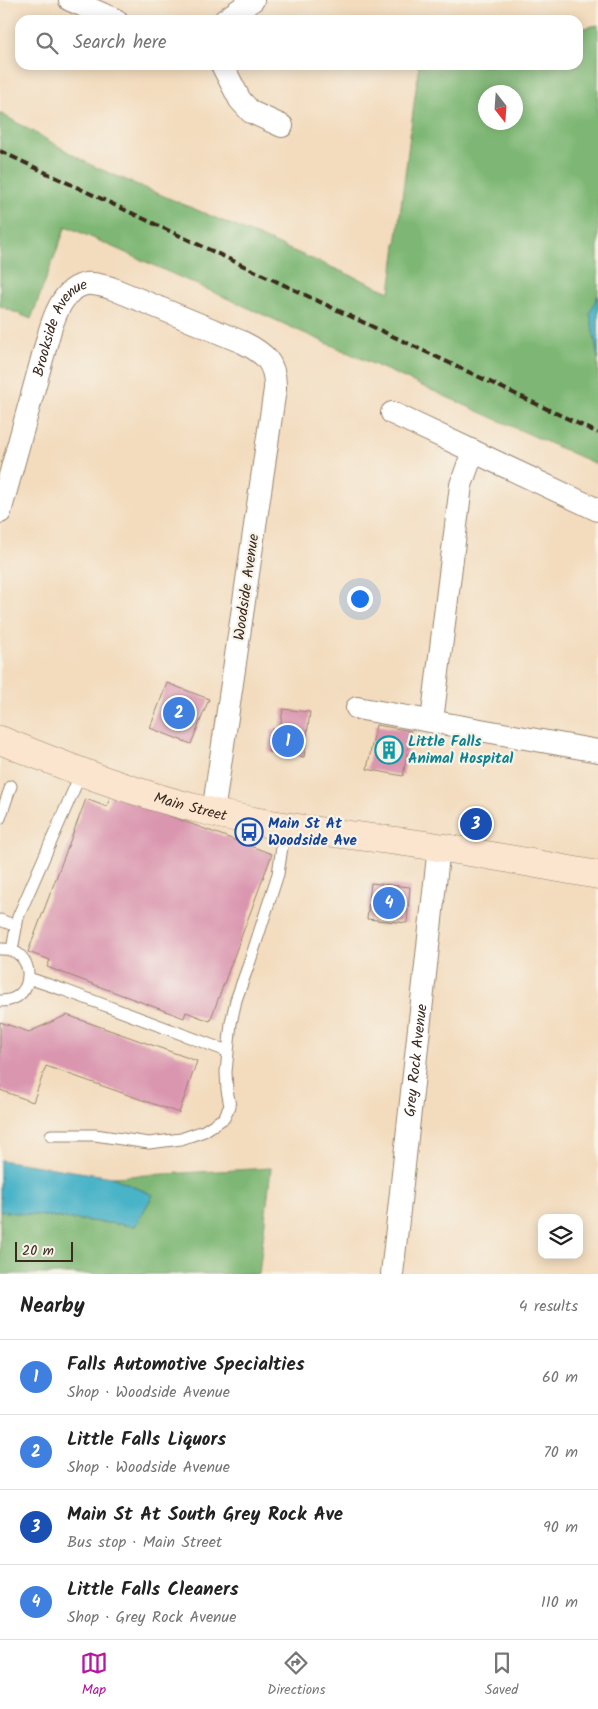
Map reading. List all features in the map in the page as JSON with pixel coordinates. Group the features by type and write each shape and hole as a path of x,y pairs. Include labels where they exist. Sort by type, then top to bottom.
{"main road":[{"name":"Main Street","path":"0,740 81,773 154,798 212,813 285,827 439,847 598,875"}],"street":[{"path":"70,0 104,15"},
{"path":"232,15 253,0"},
{"path":"225,70 240,100 252,112 282,126"},
{"name":"Brookside Avenue","path":"0,512 52,321 61,301 76,288 85,284 110,288 242,342 257,350 270,362"},
{"name":"Woodside Avenue","path":"212,813 275,389 276,380 270,362"},
{"path":"392,413 598,510"},
{"path":"432,721 461,485 473,451"},
{"path":"357,708 598,751"},
{"name":"Grey Rock Avenue","path":"392,1274 439,847"}],"lane":[{"path":"12,950 18,917 81,773"},
{"path":"0,818 11,786"},
{"path":"51,1135 96,1135 149,1143 181,1139 204,1131 224,1118 230,1106 227,1090 231,1023 236,1000 278,874 285,827"},
{"path":"0,920 16,926"},
{"path":"0,949 12,950 20,955 25,961 28,970 26,986 21,993 7,1001 0,1001"},
{"path":"28,978 228,1051"}],"green space":[{"path":"598,25 598,465 66,226 31,319 0,306 0,113 93,166 390,292 418,70 583,70 583,28"},
{"path":"271,1168 259,1274 0,1274 0,1211 135,1226 153,1195 112,1177"}],"water":[{"path":"598,295 598,359 590,313"},
{"path":"0,1160 112,1177 153,1195 135,1226 0,1211"}],"building":[{"path":"167,683 209,699 191,744 150,728"},
{"path":"283,709 310,712 304,757 268,752 272,729 280,730"},
{"name":"Little Falls Animal Hospital","path":"376,725 411,731 403,776 367,769"},
{"path":"111,794 272,854 210,1021 186,1012 184,1018 47,967 50,960 28,952 86,799 107,807"},
{"path":"371,883 410,887 407,923 367,919"},
{"path":"67,1015 197,1061 179,1113 46,1066 33,1102 0,1090 0,1022 29,1032"}],"railway":[{"path":"0,151 598,433"}],"place":[{"name":"Little Falls Liquors","path":"179,713"},
{"name":"Falls Automotive Specialties","path":"288,741"},
{"name":"Little Falls Animal Hospital","path":"389,750"},
{"name":"Main St At South Grey Rock Ave","path":"476,824"},
{"name":"Main St At Woodside Ave","path":"249,832"},
{"name":"Little Falls Cleaners","path":"389,903"}]}
